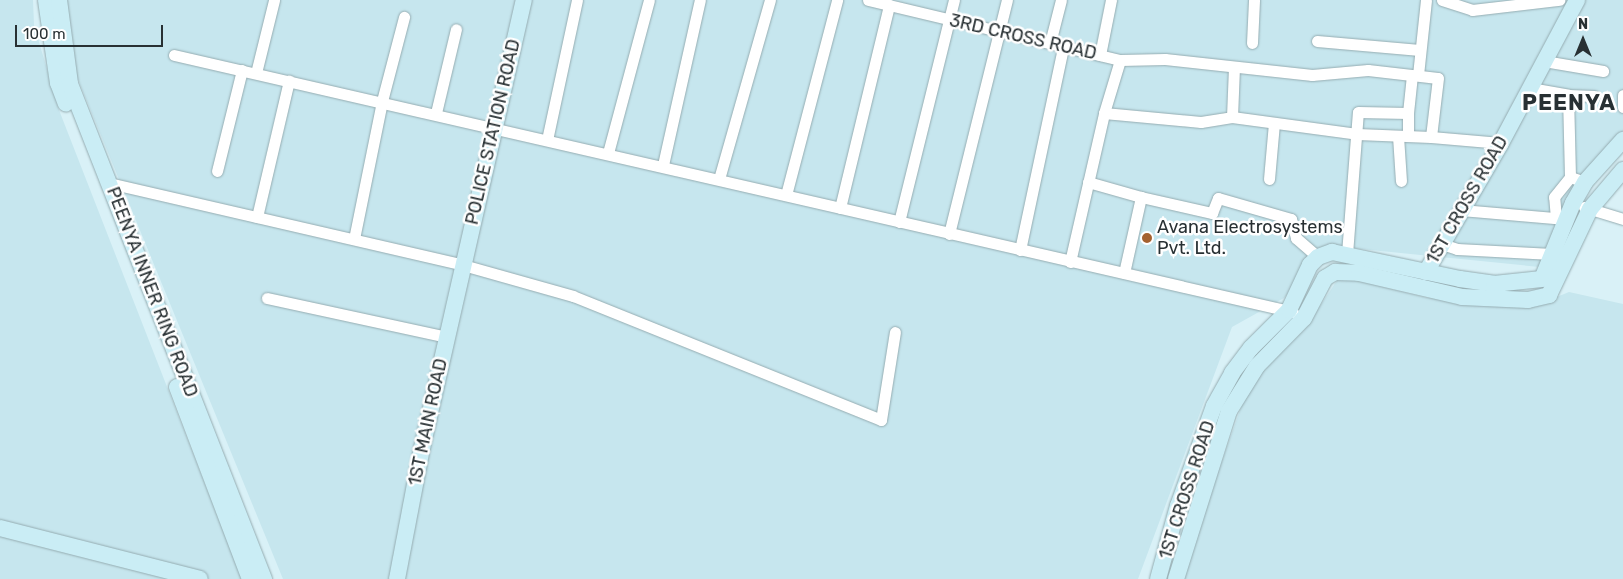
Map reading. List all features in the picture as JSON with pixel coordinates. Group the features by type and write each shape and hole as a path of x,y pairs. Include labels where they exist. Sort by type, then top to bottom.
{"street":[{"name":"PEENYA INNER RING ROAD","path":"46,0 58,83 256,575"},
{"name":"PEENYA INNER RING ROAD","path":"59,0 70,84 256,575"},
{"path":"256,73 274,0"},
{"name":"POLICE STATION ROAD","path":"463,265 524,0"},
{"path":"547,140 577,0"},
{"path":"608,153 649,0"},
{"path":"663,165 700,0"},
{"path":"719,179 770,0"},
{"path":"786,195 837,0"},
{"name":"3RD CROSS ROAD","path":"868,0 889,5 909,4 949,19 1120,60 1165,59 1312,75 1368,70 1438,78 1432,137"},
{"path":"899,222 954,0"},
{"path":"949,234 1000,31 1006,0"},
{"path":"1050,43 1061,0"},
{"path":"1100,55 1111,0"},
{"path":"1252,43 1254,0"},
{"path":"1401,181 1403,136 1420,50 1426,0"},
{"path":"1442,0 1472,10 1559,0"},
{"name":"1ST CROSS ROAD","path":"1158,579 1178,506 1214,406 1232,373 1251,348 1289,310 1310,265 1318,257 1332,252 1426,272 1501,142 1577,0"},
{"path":"840,208 889,5"},
{"path":"354,239 382,101 404,17"},
{"path":"436,113 456,29"},
{"path":"1317,41 1420,50"},
{"path":"1020,250 1062,46"},
{"path":"174,55 495,126 547,140 663,165 949,234 1289,310 1304,318"},
{"path":"1070,262 1104,113 1120,60"},
{"path":"1544,61 1603,71"},
{"path":"1232,118 1234,67"},
{"path":"217,171 242,70"},
{"path":"257,217 289,80"},
{"path":"1530,88 1568,95 1594,96"},
{"path":"1426,272 1494,284 1542,280 1552,254 1561,219 1573,203 1577,180 1568,95"},
{"path":"1623,95 1623,107"},
{"path":"1347,254 1358,112 1408,113"},
{"path":"1104,113 1201,122 1232,118 1357,134 1501,142"},
{"path":"1269,179 1274,123"},
{"path":"1561,219 1554,197 1577,180 1623,140"},
{"path":"1176,579 1229,411 1256,366 1304,318 1326,278 1335,272 1360,273 1462,297 1528,300 1549,296 1590,208 1623,170"},
{"path":"1088,182 1141,197 1212,213 1218,198 1290,219 1296,238 1318,257"},
{"path":"109,183 463,265 573,296 881,420 895,332"},
{"path":"1124,273 1141,197"},
{"path":"1573,203 1623,219"},
{"path":"1461,210 1561,219"},
{"path":"1442,244 1457,249 1552,254"},
{"name":"1ST MAIN ROAD","path":"397,579 463,265"},
{"path":"267,298 447,337"},
{"path":"0,528 200,579"}],"shaded area":[{"path":"0,0 33,0 34,25 59,110 242,579 0,579"},
{"path":"67,0 1623,0 1623,135 1584,174 1550,268 1331,246 1284,298 1232,327 1138,579 283,579 68,55"},
{"path":"1340,276 1427,298 1542,303 1569,292 1623,304 1623,579 1180,579 1249,385 1304,330"}],"place":[{"name":"Avana Electrosystems Pvt. Ltd.","path":"1147,238"}],"district":[{"name":"PEENYA","path":"1569,103"}]}
